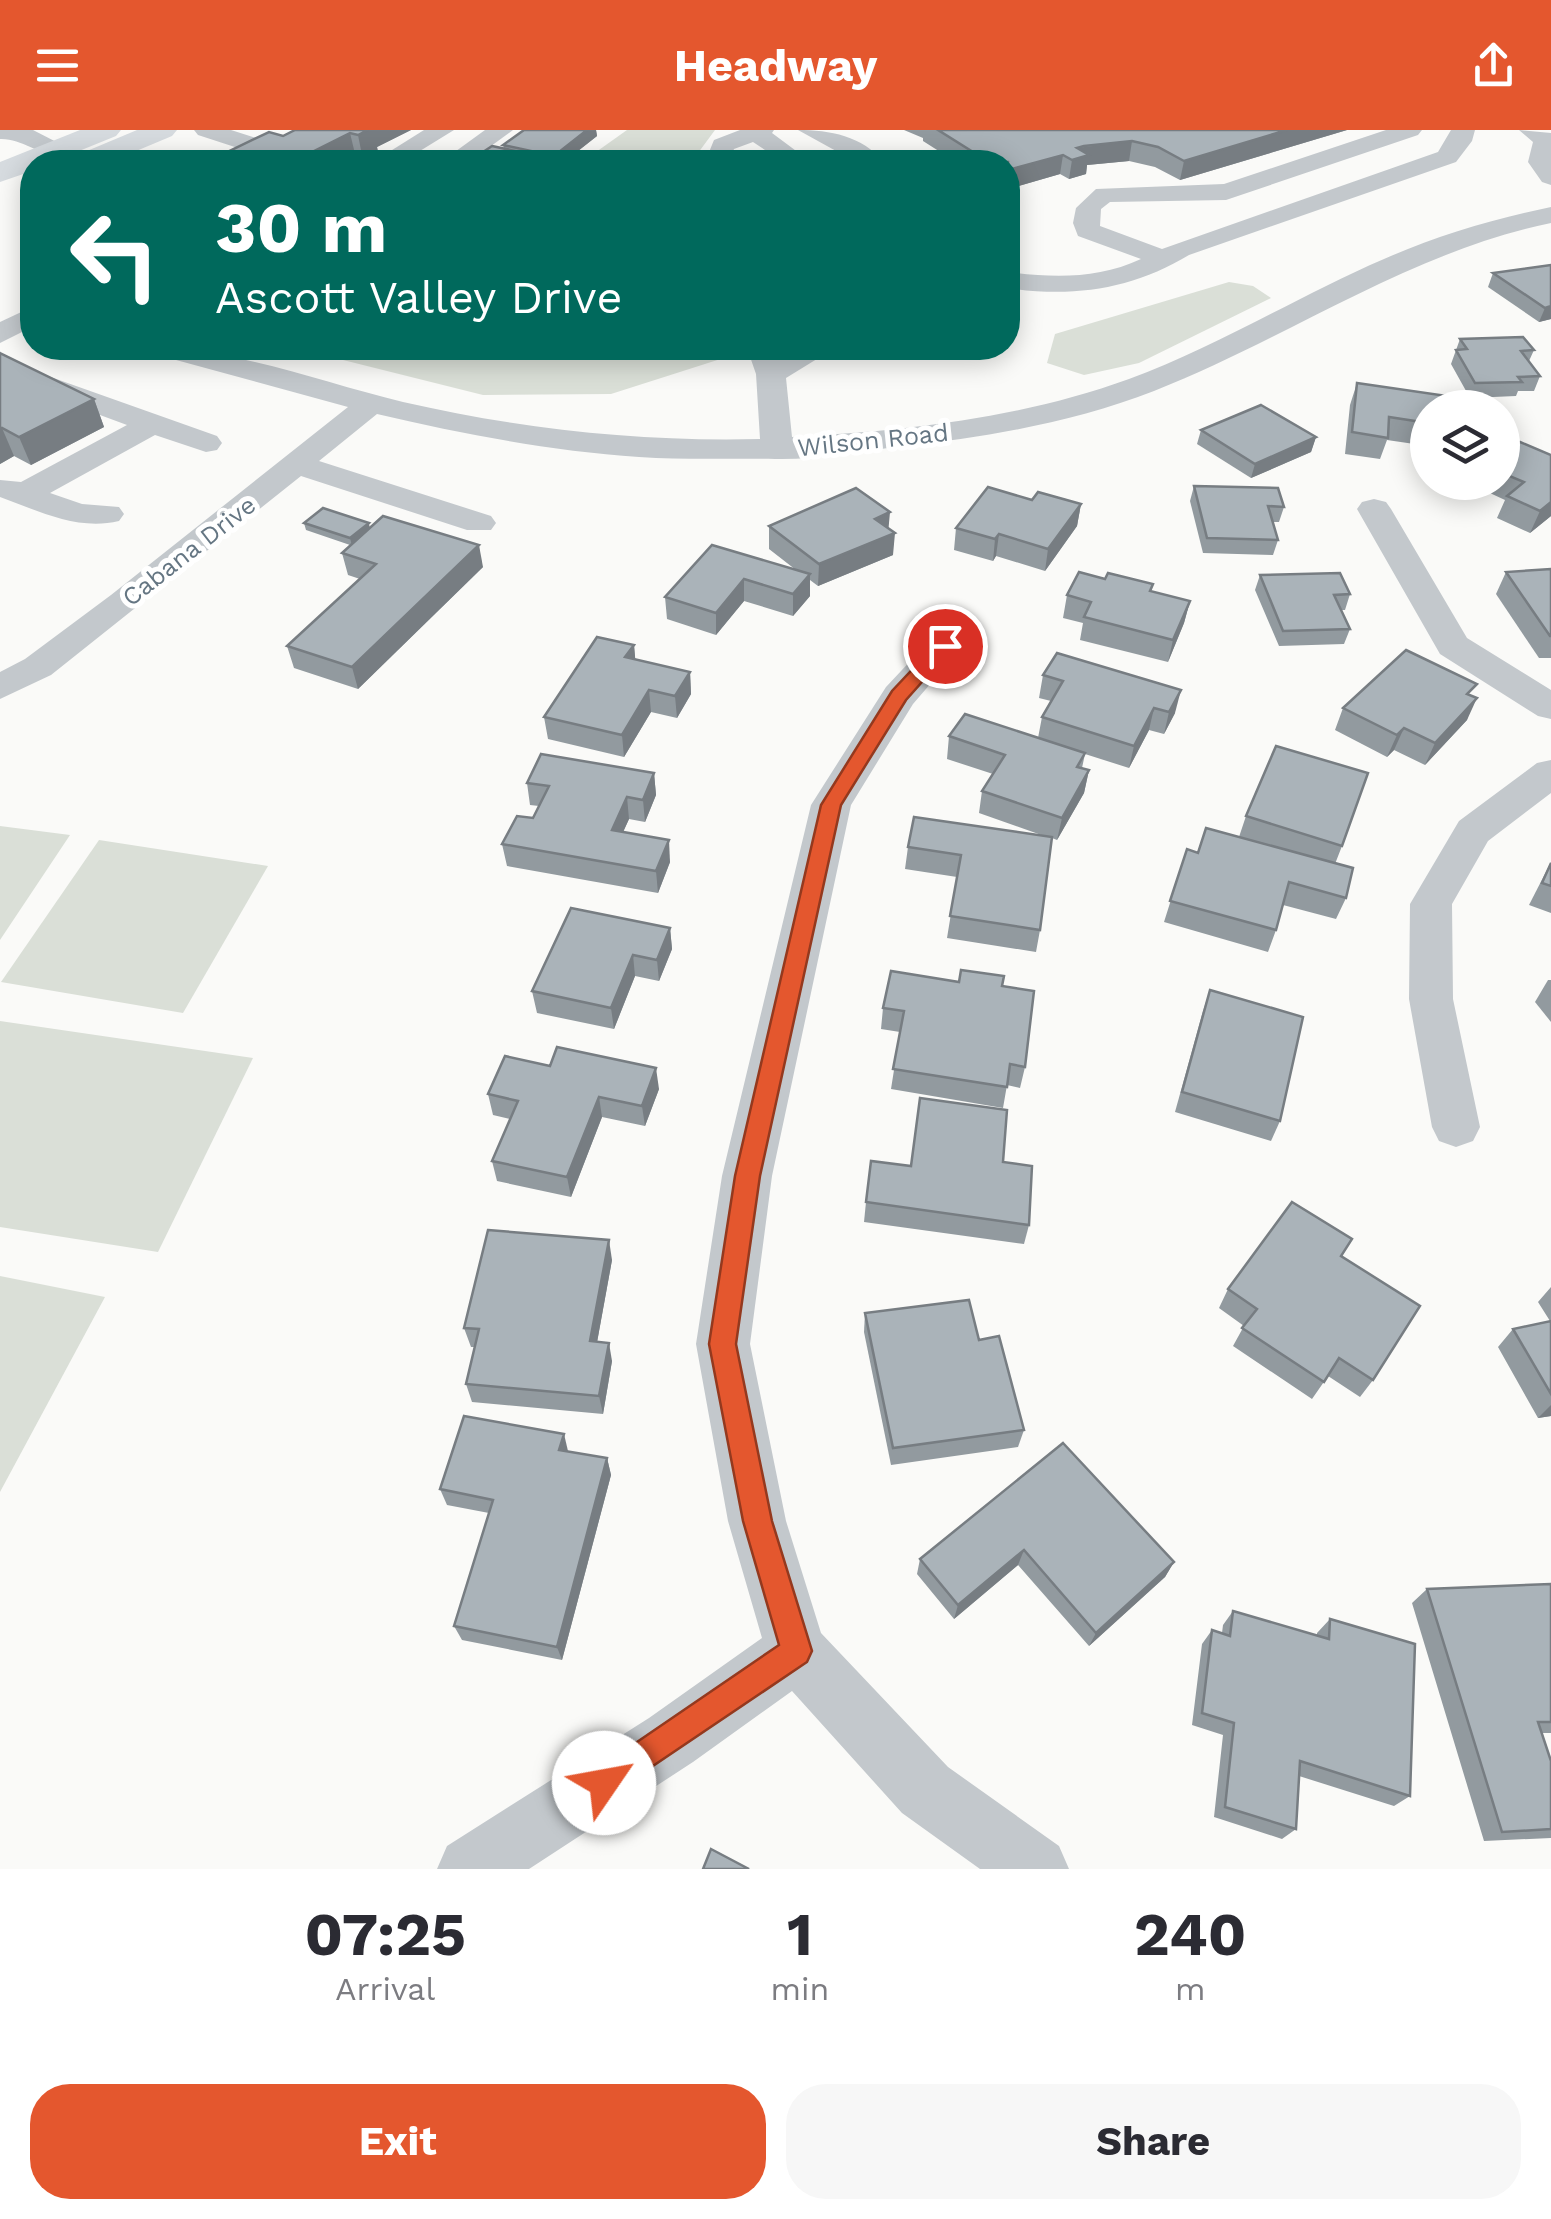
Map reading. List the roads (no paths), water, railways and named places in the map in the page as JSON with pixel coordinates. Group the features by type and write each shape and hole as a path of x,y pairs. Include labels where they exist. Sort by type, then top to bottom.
{"highway":[{"path":"80,150 106,130"},
{"path":"93,150 162,130"}],"street":[{"path":"206,130 263,148"},
{"path":"406,150 442,130"},
{"path":"470,150 501,130"},
{"path":"810,130 854,150"},
{"path":"1165,259 1087,230 1084,214 1092,201 1105,194 1226,192 1410,130"},
{"path":"1020,282 1095,285 1153,267 1180,249 1447,157 1460,141 1463,130"},
{"path":"1532,130 1546,140 1540,162 1551,177"},
{"path":"1,131 15,131 58,150"},
{"path":"722,150 723,145 758,131 783,150"},
{"path":"259,150 288,137"},
{"name":"Wilson Road","path":"244,360 370,404 563,440 647,448 777,450 967,430 1070,409 1210,358 1435,244 1475,230 1551,214"},
{"path":"766,361 777,450"},
{"path":"0,368 206,443"},
{"name":"Cabana Drive","path":"0,688 38,668 370,404"},
{"path":"12,490 152,424"},
{"path":"298,465 479,523"},
{"path":"12,490 78,514 108,514"},
{"path":"1374,509 1454,646 1551,708"},
{"path":"945,646 899,696 831,805 744,1195 723,1344 757,1521 796,1651 925,1790 1036,1869"},
{"path":"1456,1127 1431,998 1431,904 1474,832 1551,773"},
{"path":"470,1869 672,1740 796,1651"}]}
